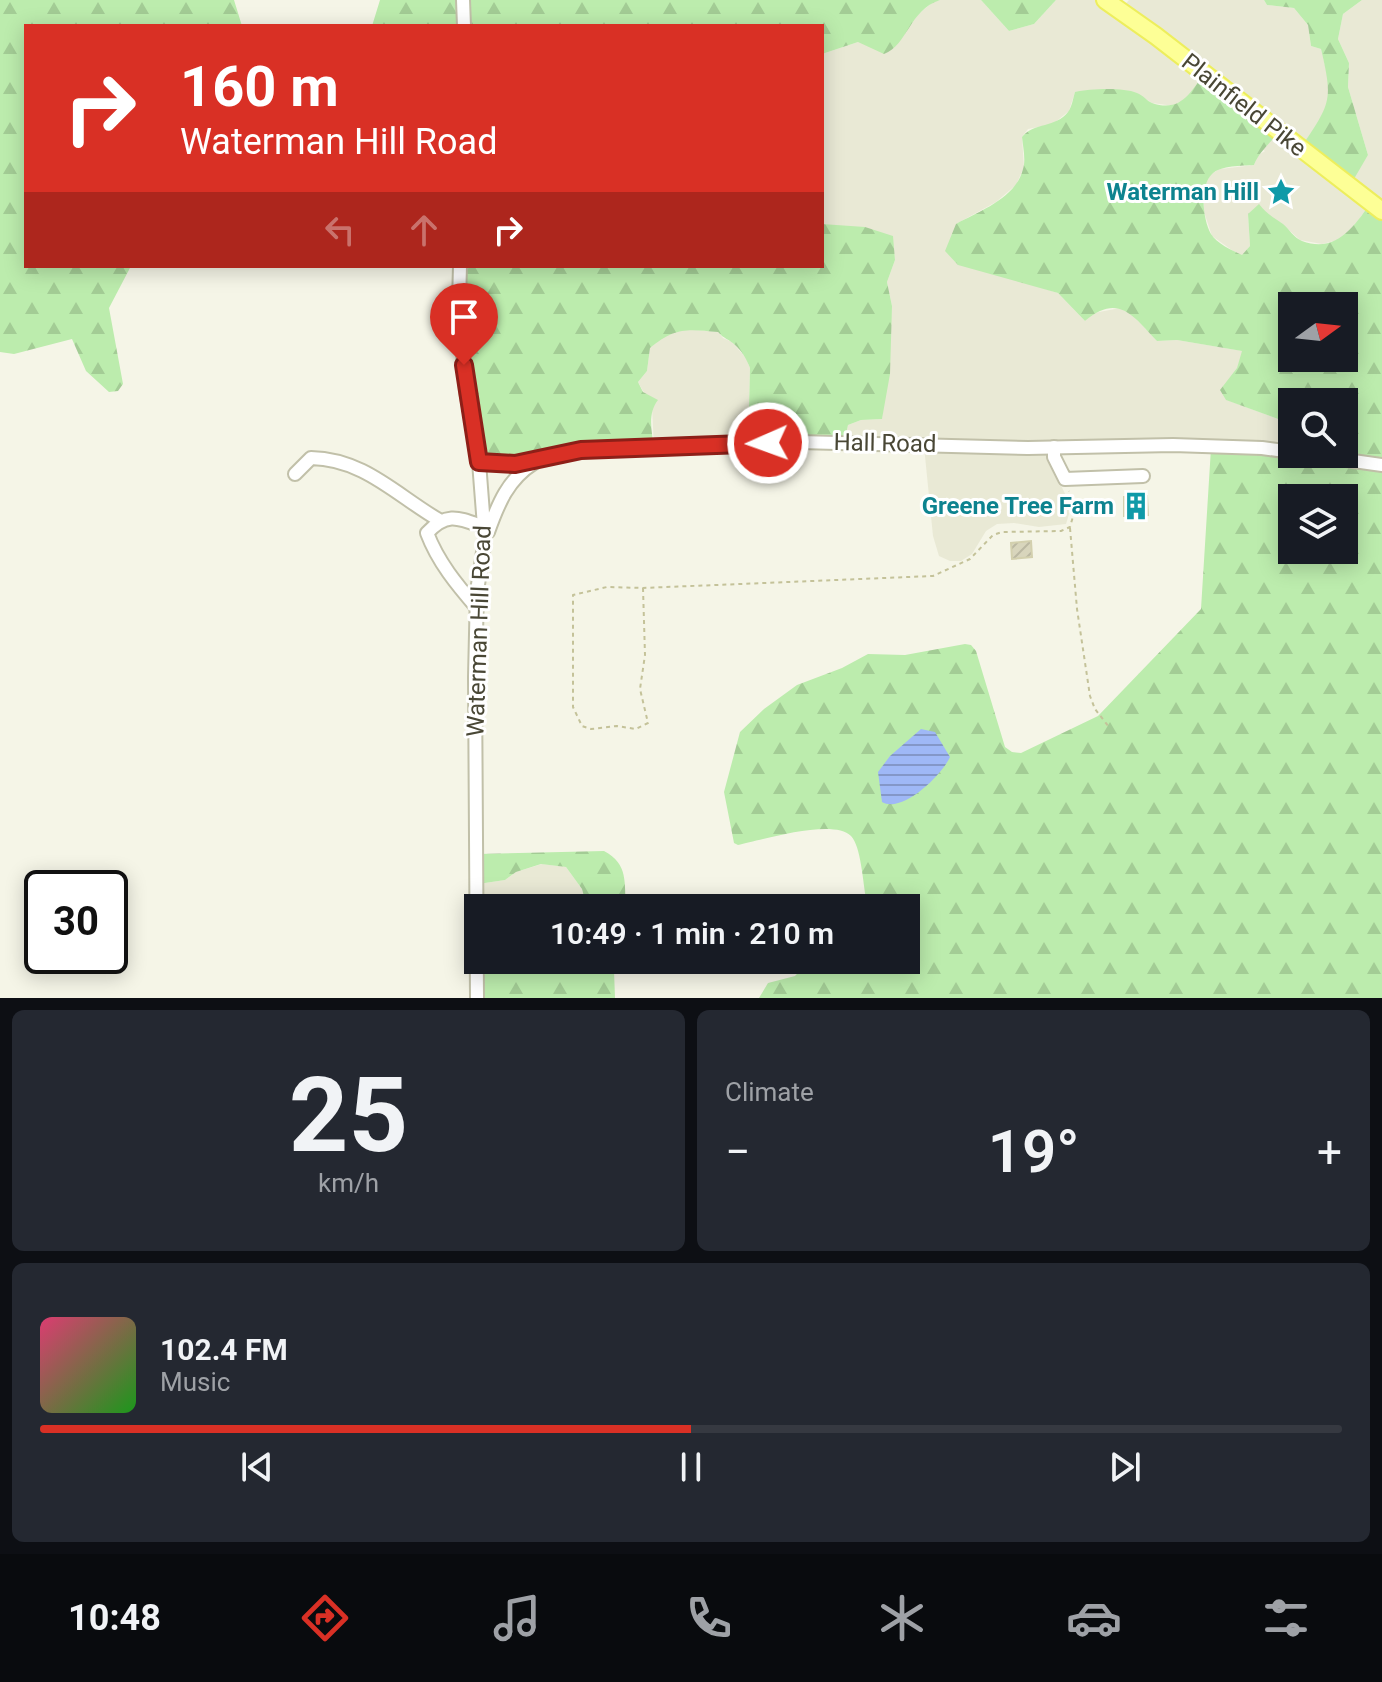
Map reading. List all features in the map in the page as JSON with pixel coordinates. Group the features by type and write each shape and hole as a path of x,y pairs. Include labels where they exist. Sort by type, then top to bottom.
{"main road":[{"name":"Plainfield Pike","path":"1105,0 1382,211"}],"street":[{"path":"463,0 464,24"},
{"name":"Waterman Hill Road","path":"460,268 459,302 466,391 479,462 485,533 477,608 475,677 477,998"},
{"name":"Hall Road","path":"479,462 515,464 581,450 799,442 1054,447 1173,445 1278,450"},
{"path":"1054,447 1054,457 1065,479 1143,476"},
{"path":"295,474 311,458 331,459 361,468 391,485 415,506 439,520"},
{"path":"477,608 455,583 434,551 427,533 439,520 455,517 485,533 504,492 521,471 537,461"},
{"path":"1358,462 1382,465"}],"path":[{"path":"1065,479 1074,513 1070,527 1075,594 1090,696 1095,709 1109,727"},
{"path":"643,588 645,655 640,689 648,723 636,729 617,726 591,729 582,726 573,707 573,595 607,587 933,576 970,559 993,535 1002,532 1061,531 1070,527"}],"shaded area":[{"path":"940,0 981,0 1009,31 1034,24 1056,0 1106,0 1121,9 1129,0 1264,0 1267,5 1294,8 1308,25 1311,46 1321,49 1330,86 1327,110 1302,146 1350,183 1368,155 1348,87 1349,63 1338,39 1343,14 1362,0 1382,0 1382,207 1372,201 1350,232 1338,240 1322,244 1300,240 1281,223 1248,214 1250,246 1242,256 1236,253 1212,236 1204,212 1204,187 1211,174 1220,169 1254,165 1257,156 1265,151 1186,101 1174,106 1152,103 1136,93 1102,90 1075,92 1069,111 1053,124 1028,129 1022,137 1024,167 1016,185 996,202 956,224 1039,287 1058,293 1085,321 1094,313 1120,308 1128,310 1157,341 1177,340 1243,351 1227,400 1278,419 1278,450 1044,450 1068,500 1066,524 1039,527 997,524 986,531 972,554 961,561 950,561 939,556 933,536 924,446 844,444 848,425 861,420 882,419 892,306 887,282 895,260 892,236 824,224 824,53 858,42 906,33 910,21"},
{"path":"684,329 718,332 746,358 750,368 748,446 654,448 652,407 638,382 647,371 650,348 665,335"},
{"path":"542,864 566,867 583,894 478,894 478,884 505,880 516,872"}],"green space":[{"path":"0,0 234,0 241,24 24,24 24,268 130,268 109,308 123,384 118,391 109,392 86,371 72,339 14,354 0,352"},
{"path":"380,0 940,0 922,11 899,43 884,54 858,42 824,53 824,24 373,24"},
{"path":"981,0 1056,0 1034,24 1009,31"},
{"path":"1264,0 1362,0 1343,14 1338,39 1349,63 1348,87 1368,155 1351,184 1302,146 1319,120 1327,100 1321,49 1311,46 1308,25 1294,8 1267,5"},
{"path":"1205,72 1281,130 1254,165 1221,169 1208,180 1204,195 1206,221 1211,234 1221,244 1242,255 1250,246 1248,214 1259,204 1296,238 1314,244 1325,244 1344,235 1372,201 1382,208 1382,998 759,998 768,983 797,974 920,974 920,894 865,894 857,848 851,836 829,829 780,835 738,845 734,843 724,792 740,732 764,709 797,685 842,668 868,654 905,655 971,645 976,651 1005,747 1021,753 1098,716 1201,609 1211,448 1278,449 1278,468 1358,468 1358,388 1278,388 1278,419 1226,400 1220,390 1237,368 1242,351 1177,340 1157,341 1133,316 1117,308 1097,313 1085,321 1058,293 958,265 945,251 956,224 996,202 1013,188 1024,165 1022,137 1063,117 1070,108 1075,92 1097,89 1131,91 1162,105 1178,103 1190,93"},
{"path":"824,224 865,227 893,236 895,260 887,282 892,306 890,374 882,419 861,420 848,425 844,444 748,446 750,368 738,347 718,332 682,331 667,336 650,348 647,371 638,382 643,392 658,400 651,417 654,448 485,464 466,393 461,268 824,268"},
{"path":"604,851 621,868 625,894 583,894 566,867 541,864 516,872 505,880 478,884 478,854"},
{"path":"479,974 614,974 615,998 479,998"}],"water":[{"path":"921,729 935,732 950,757 946,765 910,798 900,803 882,802 878,772 890,756"}],"building":[{"name":"Greene Tree Farm","path":"1147,496 1148,515 1124,516 1124,497"},
{"path":"1031,541 1032,557 1012,559 1011,543"}],"place":[{"name":"Waterman Hill","path":"1281,192"},
{"name":"Greene Tree Farm","path":"1136,506"}],"route":[{"path":"464,365 479,462 515,464 581,450 768,443"}]}
